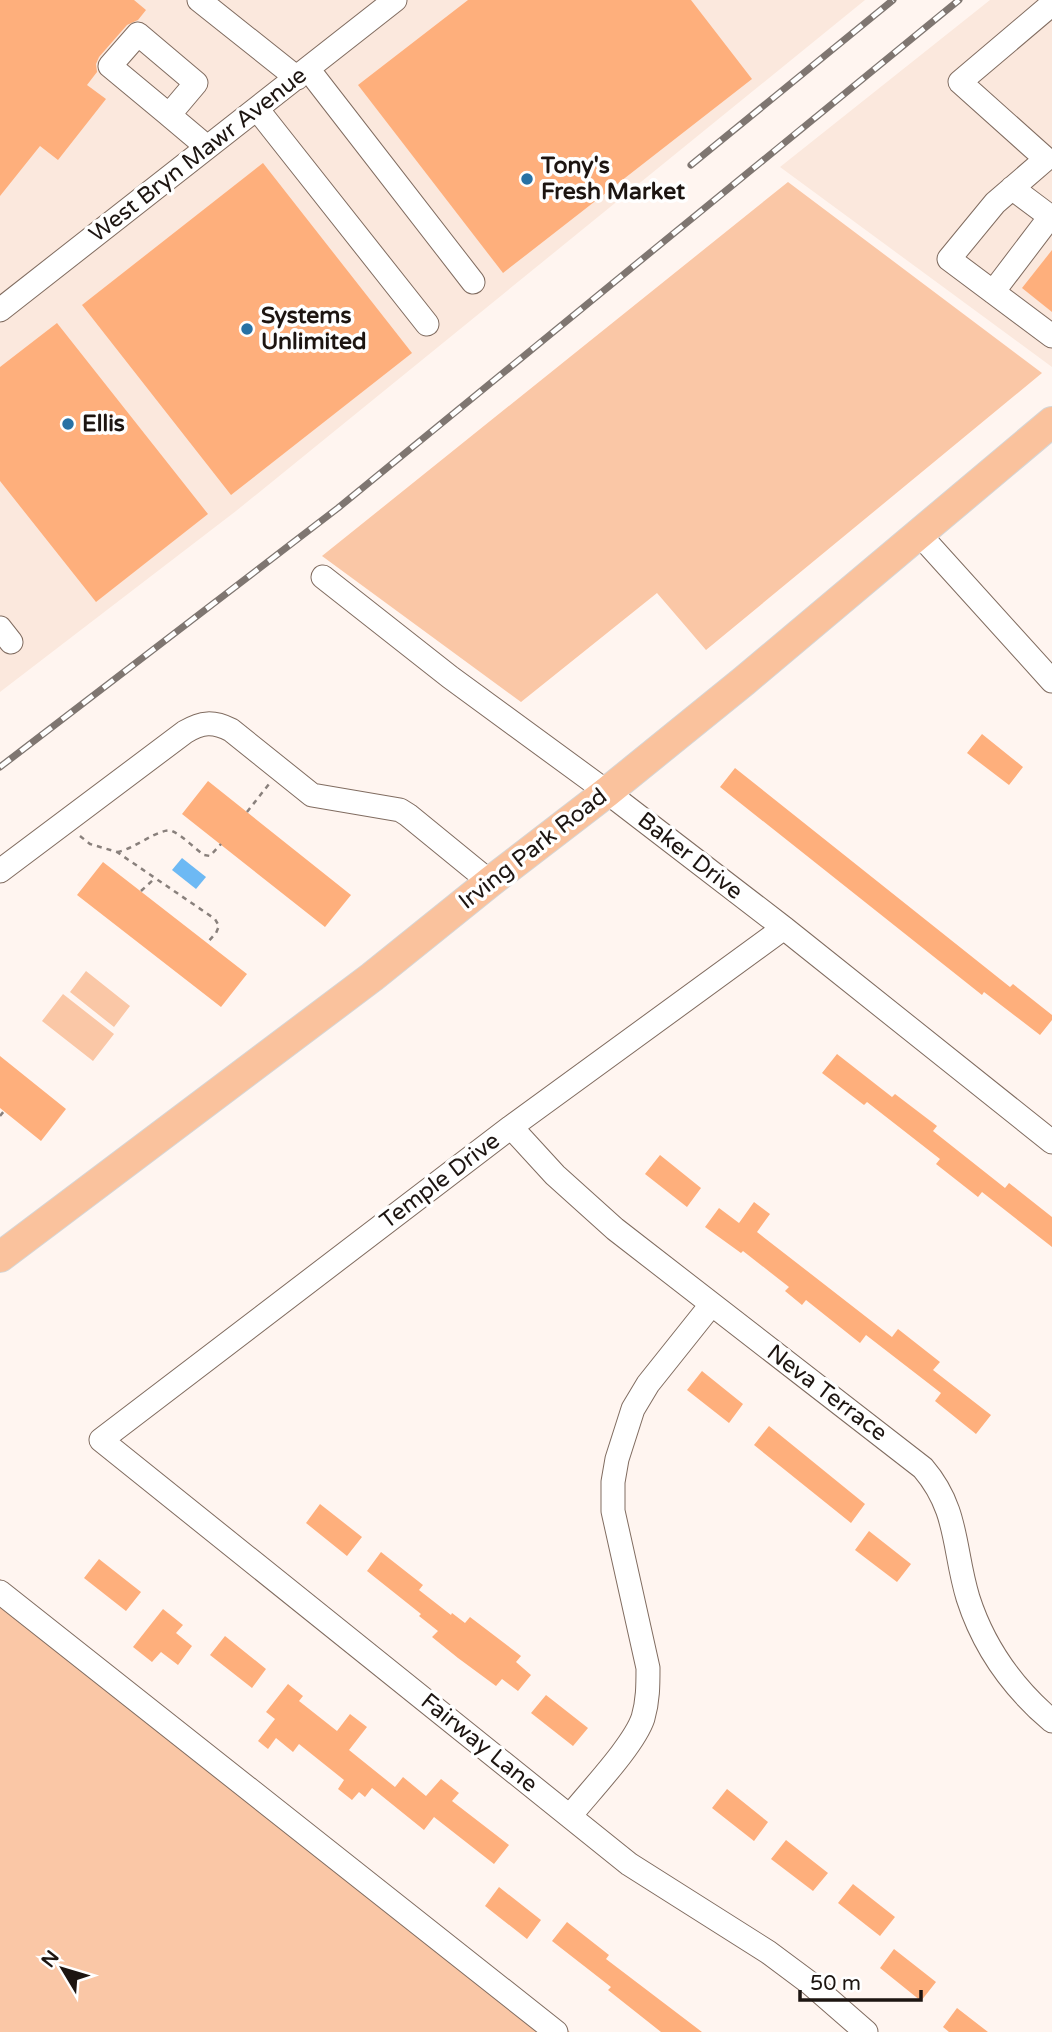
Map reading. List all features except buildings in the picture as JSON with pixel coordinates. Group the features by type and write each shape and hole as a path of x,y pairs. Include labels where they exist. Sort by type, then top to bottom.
{"main road":[{"name":"Irving Park Road","path":"0,1258 372,977 489,882 607,792 920,535 1052,422"}],"street":[{"path":"199,0 303,73 473,282"},
{"name":"West Bryn Mawr Avenue","path":"0,310 395,0"},
{"path":"1052,4 960,82 1049,157 995,203 949,260 1052,336"},
{"path":"257,109 427,324"},
{"path":"169,115 207,147"},
{"path":"993,292 1051,218 1012,188"},
{"path":"920,535 1052,681"},
{"name":"Baker Drive","path":"323,577 450,677 607,792 784,929 1052,1142"},
{"path":"0,870 196,725 208,722 220,724 230,730 312,795 400,810 489,882"},
{"name":"Temple Drive","path":"100,1440 510,1128 784,929"},
{"name":"Neva Terrace","path":"510,1128 589,1207 711,1305 912,1459 935,1482 945,1499 953,1525 968,1597 978,1626 1010,1680 1052,1721"},
{"path":"570,1816 635,1735 643,1719 649,1693 648,1668 613,1511 613,1482 623,1434 648,1384 711,1305"},
{"name":"Fairway Lane","path":"100,1440 629,1864 768,1952 811,1984 866,2032"},
{"path":"0,1592 556,2032"}],"path":[{"path":"247,812 280,770"},
{"path":"67,820 82,839 117,852 215,919 219,926 207,943"},
{"path":"117,852 129,850 163,830 173,831 204,855 210,856 221,844"},
{"path":"141,891 154,879"},
{"path":"0,1116 4,1111"}],"shaded area":[{"path":"0,0 865,0 236,511 0,692"},
{"path":"990,0 1052,0 1052,367 780,167"},
{"path":"788,182 1042,373 706,650 657,593 521,702 322,556"},
{"path":"86,971 130,1006 114,1027 70,992"},
{"path":"63,994 114,1034 93,1061 42,1021"},
{"path":"0,1579 570,2032 0,2032"}],"water":[{"path":"182,858 206,877 196,889 172,870"}],"railway":[{"path":"691,165 893,0"},
{"path":"0,767 338,508 959,0"}],"place":[{"name":"Tony's Fresh Market","path":"527,179"},
{"name":"Systems Unlimited","path":"247,329"},
{"name":"Ellis","path":"68,424"}]}
